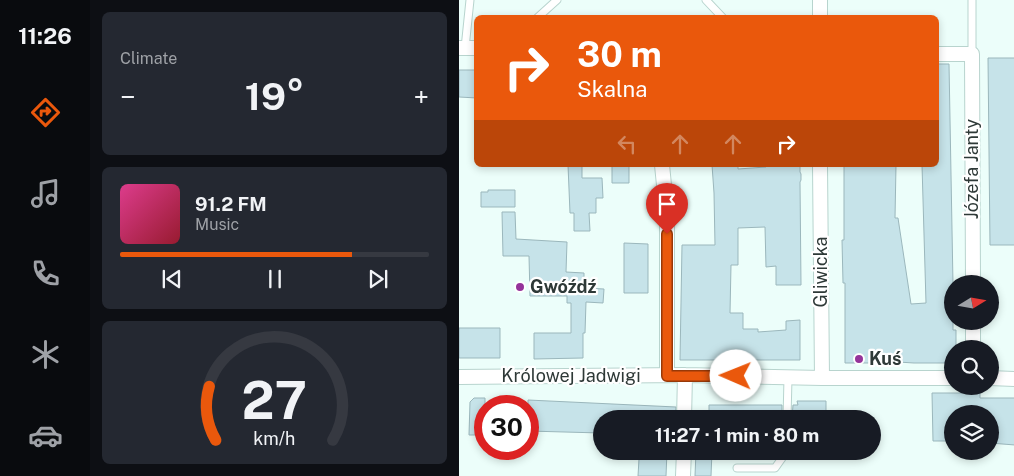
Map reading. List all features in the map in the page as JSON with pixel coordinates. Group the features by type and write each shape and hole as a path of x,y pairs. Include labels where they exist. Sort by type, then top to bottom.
{"street":[{"path":"820,0 820,15"},
{"path":"939,54 972,54"},
{"name":"Józefa Janty","path":"972,54 973,275"},
{"path":"661,167 667,216 667,376"},
{"name":"Gliwicka","path":"820,167 822,378"},
{"path":"684,410 685,375"},
{"name":"Królowej Jadwigi","path":"459,377 685,375 788,378 944,378"},
{"path":"999,378 1014,379"},
{"path":"683,476 684,460"}],"lane":[{"path":"467,48 470,0"},
{"path":"540,15 557,0"},
{"path":"706,0 720,15"},
{"path":"972,0 972,54"},
{"path":"787,410 788,378"},
{"path":"737,468 775,468 781,460"}],"building":[{"path":"988,58 1015,58 1015,245 990,245"},
{"path":"939,64 949,64 953,275 944,275 944,330 956,330 956,340 944,340 944,363 845,363 845,283 843,283 842,240 844,240 844,167 896,167 895,218 898,218 911,304 926,303 922,167 939,167"},
{"path":"459,70 474,70 474,98 459,97"},
{"path":"568,167 582,167 582,178 602,178 603,198 596,198 596,213 589,213 590,231 574,231 574,213 570,213"},
{"path":"612,167 629,167 629,183 612,183"},
{"path":"712,167 738,167 738,169 800,167 801,285 776,285 776,266 766,267 765,227 738,228 738,265 731,265 730,313 743,313 743,329 758,329 758,332 786,330 786,321 800,320 800,360 680,360 682,245 715,245"},
{"path":"488,190 515,190 515,207 481,207 481,192 488,192"},
{"path":"502,212 515,212 516,239 567,242 566,272 584,273 584,288 604,289 603,303 586,302 583,358 534,359 534,333 571,333 571,303 567,303 567,296 530,296 529,256 503,256"},
{"path":"624,243 648,244 648,293 624,293"},
{"path":"459,328 500,328 500,358 459,358"},
{"path":"932,393 980,395 980,398 1015,398 1015,445 999,444 999,405 944,405 944,441 933,441"},
{"path":"474,398 474,435 469,435 470,402"},
{"path":"539,401 676,407 676,410 593,410 593,433 539,431"},
{"path":"797,401 826,401 826,410 793,410 793,405 798,405"},
{"path":"709,405 782,405 782,410 709,410"},
{"path":"639,460 667,460 666,476 638,476"},
{"path":"696,460 712,460 711,476 695,476"}],"place":[{"name":"Gwóźdź","path":"520,287"},
{"name":"Kuś","path":"859,359"}],"route":[{"path":"667,234 667,376 736,376"}]}
